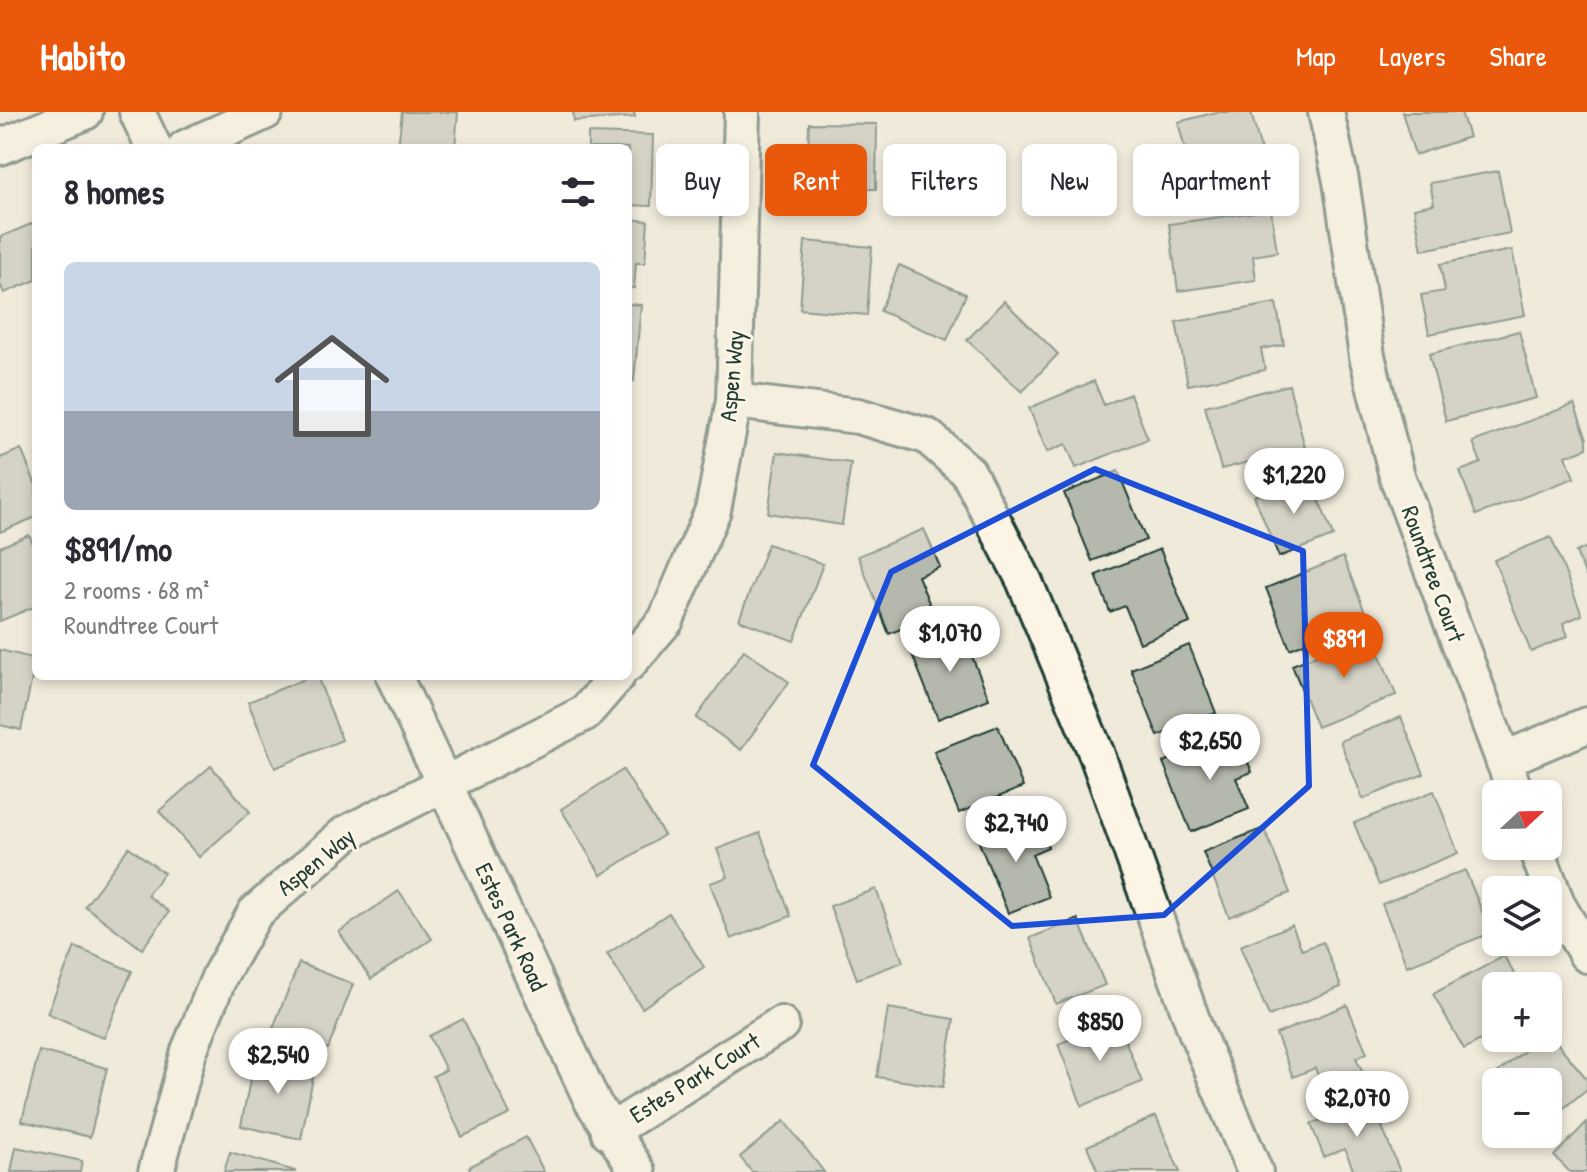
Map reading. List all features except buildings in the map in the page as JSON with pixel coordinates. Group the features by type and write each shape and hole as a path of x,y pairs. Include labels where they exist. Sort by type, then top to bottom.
{"street":[{"path":"0,147 85,112"},
{"path":"137,112 152,144"},
{"path":"194,144 265,112"},
{"name":"Aspen Way","path":"632,659 666,620 683,587 713,510 734,401 742,112"},
{"name":"Roundtree Court","path":"1326,112 1341,181 1367,356 1397,476 1511,780"},
{"path":"734,401 858,416 927,436 968,472 1024,580 1097,755 1196,1031 1255,1172"},
{"name":"Estes Park Road","path":"396,680 609,1132 638,1172"},
{"name":"Aspen Way","path":"156,1172 189,1051 220,975 255,913 345,834 585,713 614,680"},
{"path":"1503,760 1587,725"},
{"path":"1540,860 1558,906 1587,955"},
{"name":"Estes Park Court","path":"609,1132 781,1024"}],"highlighted area":[{"path":"1095,469 1303,551 1309,786 1164,915 1012,926 813,765 891,572"}]}
